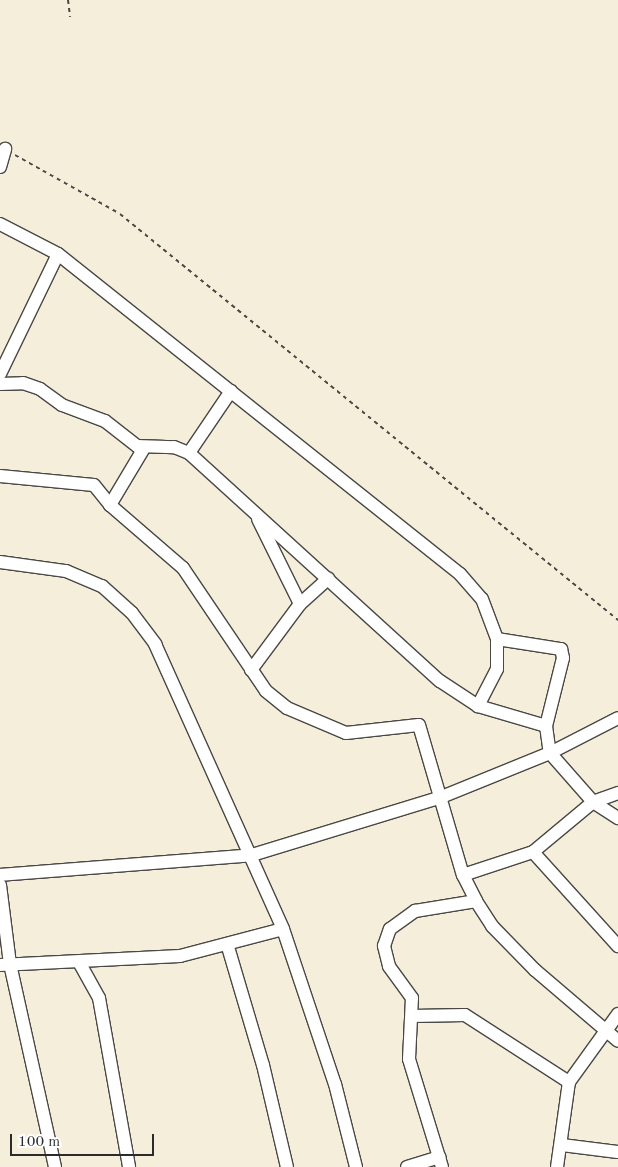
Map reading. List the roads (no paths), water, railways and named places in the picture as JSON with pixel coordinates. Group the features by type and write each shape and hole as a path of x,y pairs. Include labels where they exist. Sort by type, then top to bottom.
{"street":[{"path":"0,167 5,149"},
{"path":"0,224 58,254 460,574 482,599 497,639 497,669 478,706"},
{"path":"0,374 58,254"},
{"path":"0,384 32,386 62,405 104,421 144,448 174,447 189,454 328,579 398,647 478,706 546,726"},
{"path":"189,454 231,391"},
{"path":"110,505 144,448"},
{"path":"0,476 94,485 110,505 183,568 266,691 287,708 346,733 419,725 463,875 476,901 492,926 536,970 618,1041"},
{"path":"255,512 300,604"},
{"path":"0,562 66,571 102,586 132,612 155,644 252,855 283,929 335,1084 356,1167"},
{"path":"251,670 300,604 328,579"},
{"path":"497,639 561,649 563,658 546,726 550,752 593,802 618,818"},
{"path":"0,875 252,855 439,798 550,752 618,718"},
{"path":"463,875 533,852 593,802 618,792"},
{"path":"533,852 618,946"},
{"path":"0,885 5,965 54,1167"},
{"path":"407,1167 441,1162 409,1059 412,1016 408,989 385,956 390,929 415,911 476,901"},
{"path":"5,965 180,956 228,947 283,929"},
{"path":"228,947 264,1064 287,1167"},
{"path":"79,962 98,998 129,1167"},
{"path":"558,1167 569,1082 618,1014"},
{"path":"412,1016 465,1015 569,1082"},
{"path":"562,1145 618,1152"}]}
